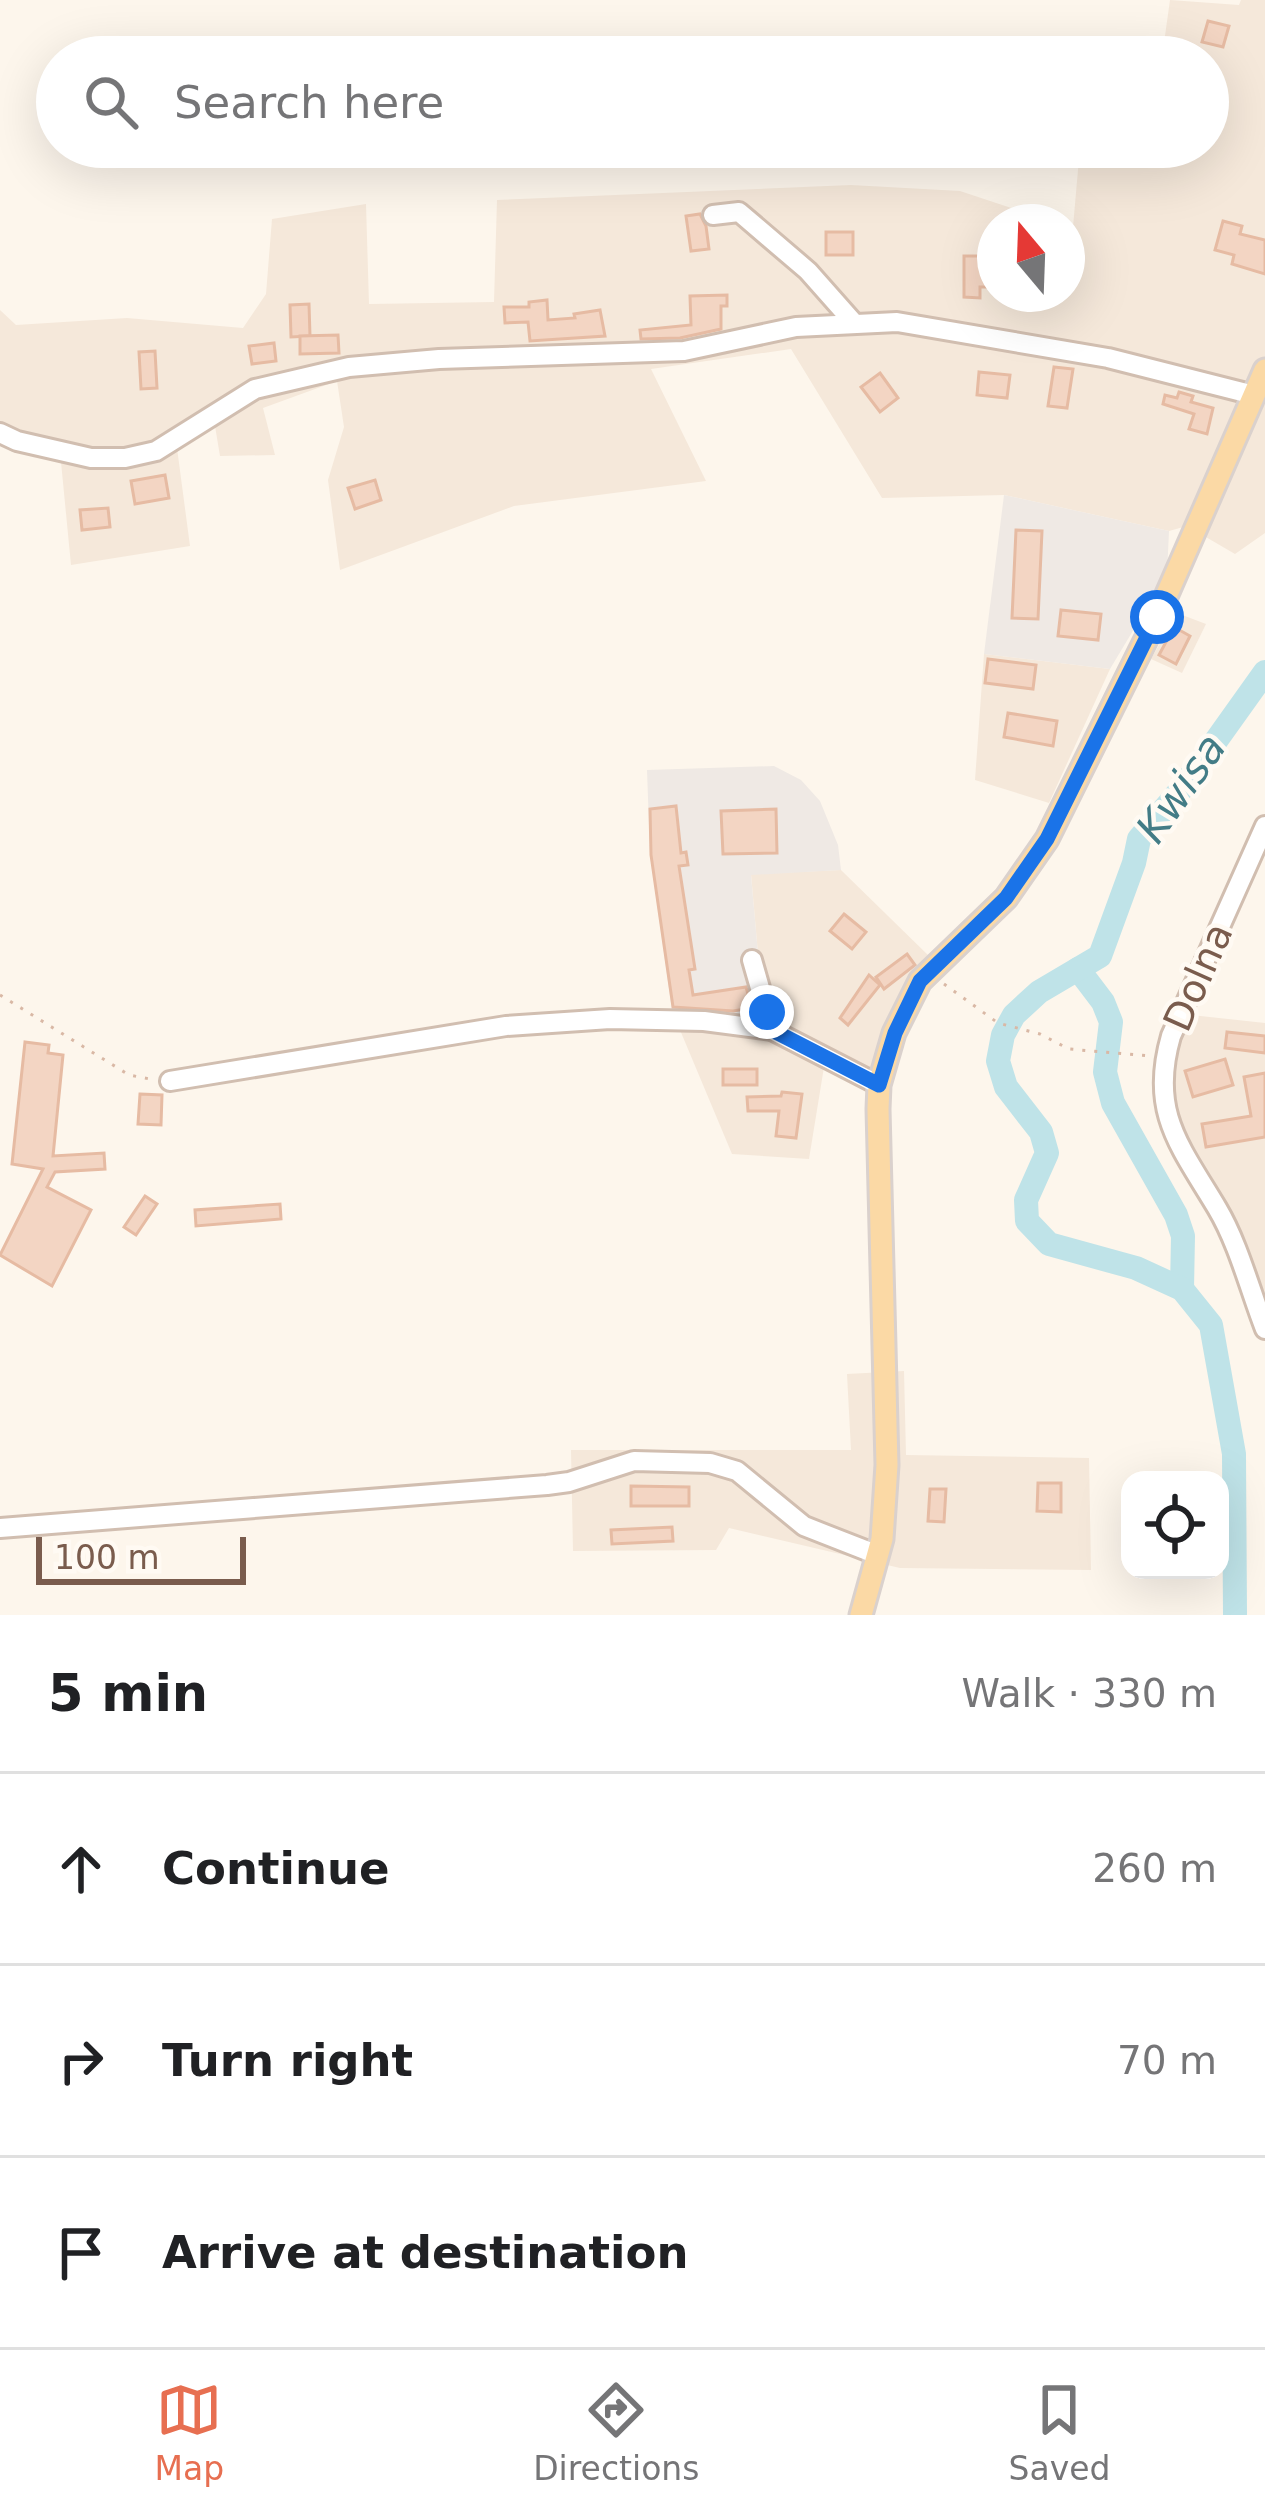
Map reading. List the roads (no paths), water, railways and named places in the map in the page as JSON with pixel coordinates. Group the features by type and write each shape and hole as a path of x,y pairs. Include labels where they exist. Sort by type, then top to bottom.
{"main road":[{"path":"861,1615 878,1555 887,1465 879,1085 895,1033 928,973 1006,898 1047,839 1157,617 1265,370"}],"street":[{"path":"713,215 739,212 808,271 854,323"},
{"path":"0,433 91,458 125,458 156,451 255,388 349,367 439,359 684,351 796,327 854,323 897,322 978,334 1108,358 1254,395"},
{"name":"Dolna","path":"1265,826 1165,1057 1165,1098 1172,1134 1192,1174 1218,1209 1265,1329"},
{"path":"752,960 772,1030"},
{"path":"170,1081 559,1020 704,1021 772,1030 879,1085"},
{"path":"0,1528 547,1485 634,1461 691,1462 737,1471 804,1526 878,1555"}],"waterway":[{"name":"Kwisa","path":"1235,1615 1234,1454 1211,1325 1182,1289 1136,1268 1049,1244 1027,1221 1026,1200 1047,1153 1041,1132 1006,1087 998,1061 1003,1035 1014,1015 1039,992 1100,956 1139,839 1183,787 1265,672"},
{"name":"Kwisa","path":"1078,969 1103,1002 1111,1022 1105,1072 1113,1103 1183,1236 1182,1289"}]}
